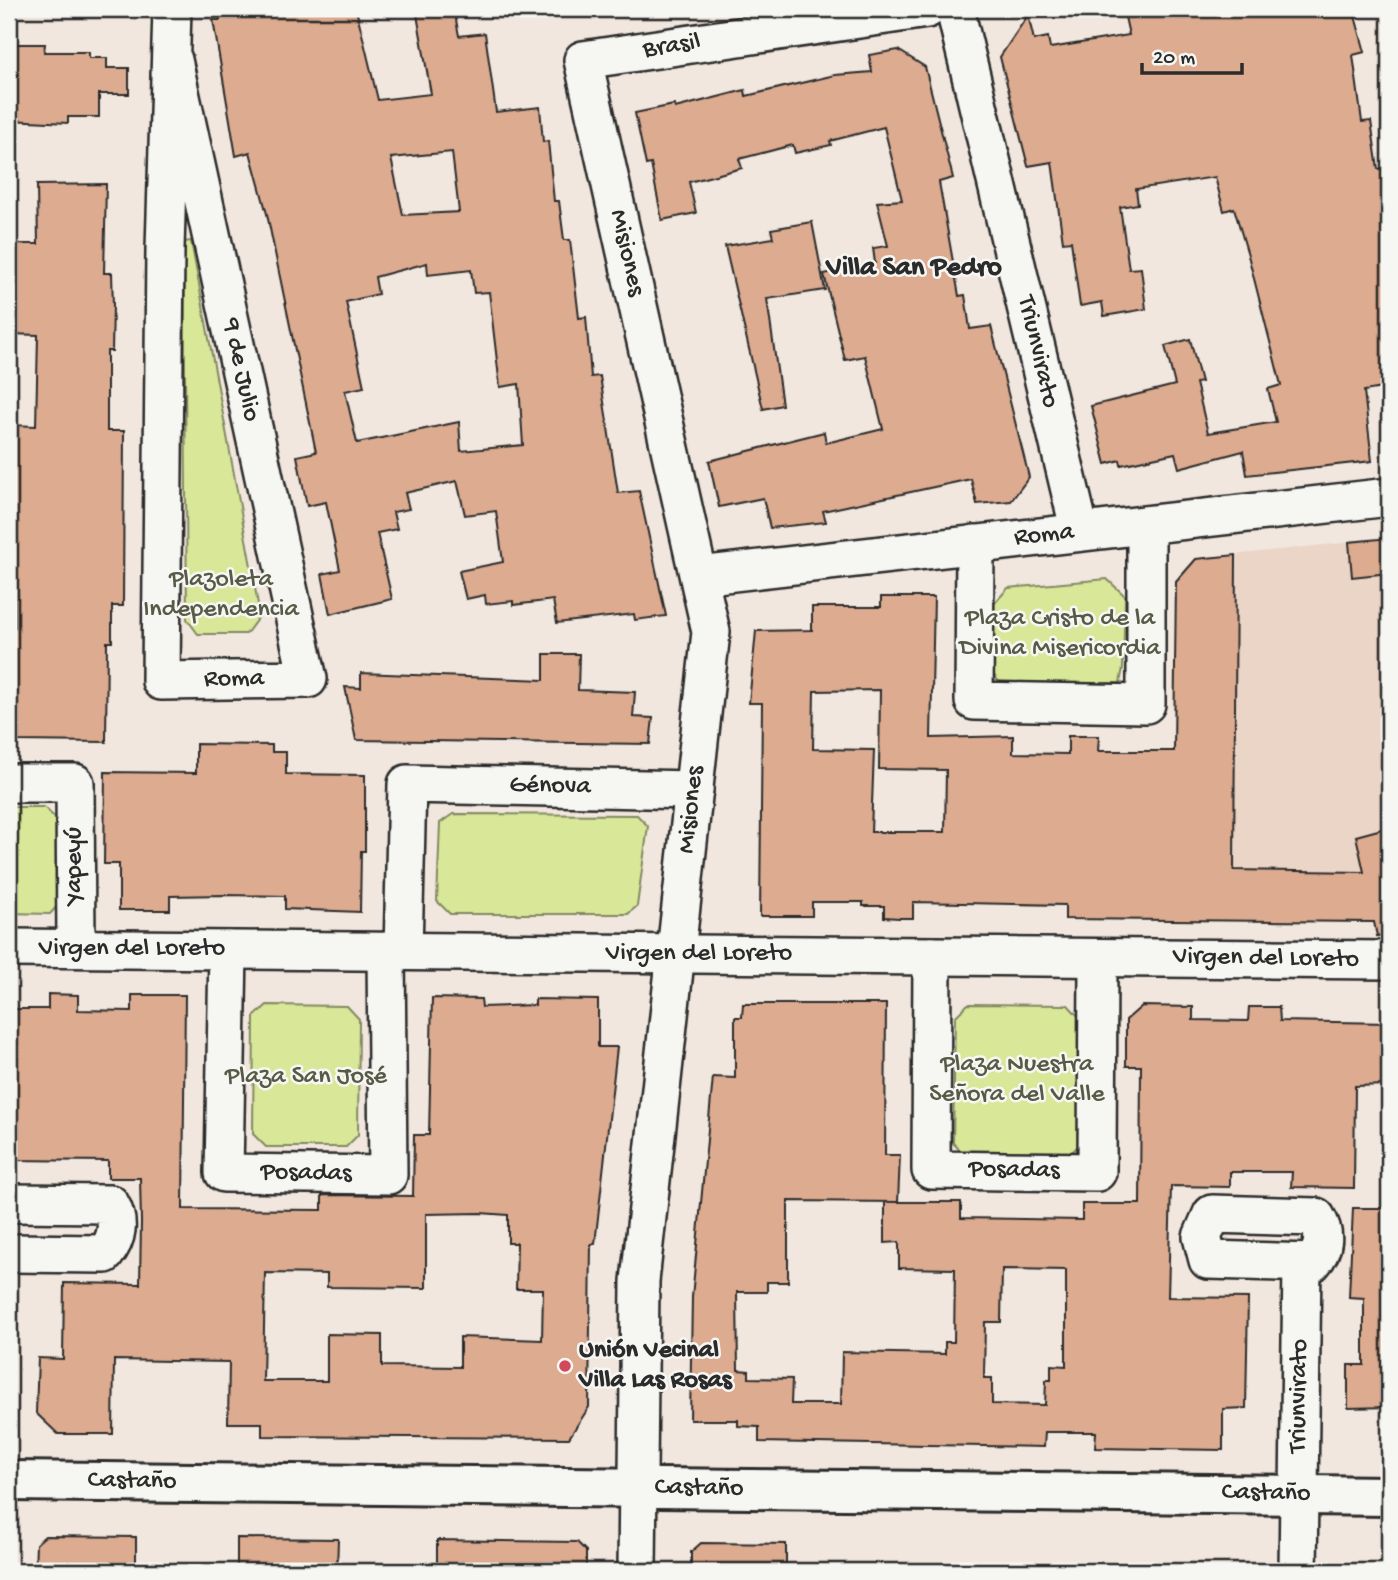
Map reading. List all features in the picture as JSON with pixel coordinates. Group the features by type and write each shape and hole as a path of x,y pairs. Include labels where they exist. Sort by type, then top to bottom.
{"street":[{"name":"9 de Julio","path":"161,681 164,249 173,60 172,9"},
{"name":"Brasil","path":"583,60 927,9"},
{"name":"Triunvirato","path":"955,9 1080,533"},
{"name":"9 de Julio","path":"173,60 308,679"},
{"name":"Misiones","path":"583,60 711,632 640,1281 637,1571"},
{"name":"Roma","path":"699,576 1389,497"},
{"path":"975,544 974,702 1146,704 1146,525"},
{"name":"Roma","path":"161,681 308,679"},
{"name":"Yapeyú","path":"9,783 75,783 76,948"},
{"name":"Génova","path":"394,951 407,784 694,790"},
{"name":"Virgen del Loreto","path":"9,948 1389,961"},
{"name":"Posadas","path":"228,950 224,1173 388,1175 394,951"},
{"name":"Posadas","path":"932,956 931,1170 1097,1172 1098,958"},
{"path":"9,1203 110,1204 117,1229 111,1247 105,1254 9,1253"},
{"name":"Triunvirato","path":"1298,1571 1302,1263"},
{"name":"Castaño","path":"9,1481 1389,1496"}],"shaded area":[{"path":"1389,538 1389,923 1173,920 1174,754 1196,559"}],"green space":[{"name":"Plazoleta Independencia","path":"191,241 260,615 246,634 198,634 187,619 184,242"},
{"name":"Plaza Cristo de la Divina Misericordia","path":"1107,579 1125,596 1123,668 1120,683 1010,686 999,682 992,672 993,605 1008,588"},
{"path":"9,807 44,807 57,820 58,905 50,914 9,913"},
{"path":"453,814 637,815 648,826 637,906 628,914 450,914 437,901 440,823"},
{"name":"Plaza Nuestra Señora del Valle","path":"968,1004 1068,1005 1080,1018 1080,1144 1067,1157 966,1156 953,1143 955,1017"},
{"name":"Plaza San José","path":"267,1005 347,1006 359,1019 358,1135 346,1147 266,1147 253,1134 254,1017"}],"building":[{"path":"220,9 356,9 378,100 431,94 416,9 454,9 459,36 485,33 496,112 540,107 543,142 548,141 554,201 559,201 564,240 570,240 579,318 586,317 591,377 600,376 618,493 639,491 666,616 635,620 634,614 557,623 553,600 513,605 513,601 486,604 485,595 466,599 459,571 503,562 496,511 465,515 457,481 405,493 409,509 393,512 397,529 377,533 392,599 330,614 322,574 340,570 326,502 307,506 297,456 316,452 267,214 250,152 236,156 213,20 220,20","holes":["452,152 459,212 403,215 391,158","427,263 428,275 471,270 474,293 489,292 500,387 519,384 523,445 461,451 459,422 357,443 345,391 364,387 346,302 378,294 375,277"]},
{"path":"1177,9 1353,9 1365,52 1353,55 1362,122 1371,121 1378,169 1389,168 1389,387 1364,391 1372,461 1247,475 1243,451 1179,468 1175,453 1121,465 1120,460 1106,464 1091,406 1175,385 1165,346 1190,339 1201,382 1196,383 1208,433 1276,422 1268,389 1281,385 1248,255 1234,208 1224,211 1215,177 1136,189 1138,204 1120,207 1129,269 1141,268 1146,309 1104,316 1102,302 1080,306 1071,241 1063,242 1052,162 1028,166 1000,57 1028,15 1034,40 1048,37 1050,48 1129,35 1125,17"},
{"path":"9,44 45,44 44,52 89,52 89,58 107,58 107,68 129,68 129,94 99,94 99,117 68,117 68,123 9,120"},
{"path":"898,50 925,67 953,178 939,182 959,296 965,295 970,329 991,326 1029,477 1011,501 977,504 971,479 823,511 826,522 770,528 763,498 719,507 709,461 824,432 826,443 883,429 865,356 845,360 824,274 875,263 873,248 888,246 877,202 902,200 884,127 830,141 831,145 795,153 793,145 739,159 742,168 689,182 696,213 662,220 651,164 646,165 635,113 674,105 675,108 745,90 746,96 835,75 872,72 869,55"},
{"path":"106,184 104,273 112,273 113,306 112,351 107,351 107,431 124,431 123,606 112,606 112,642 107,642 106,742 16,741 16,734 9,734 9,627 15,627 15,546 9,546 9,425 36,426 38,335 9,334 9,244 38,244 37,185"},
{"path":"812,222 825,290 767,299 782,405 763,409 725,246 773,238 771,229"},
{"path":"1389,538 1389,573 1352,577 1349,542"},
{"path":"1236,555 1234,870 1364,872 1356,836 1389,827 1389,934 1377,936 1374,922 1065,919 1065,905 913,902 913,918 899,918 884,917 884,906 863,906 863,902 812,902 812,916 760,916 762,703 749,703 756,631 812,630 812,607 881,607 881,597 934,597 931,738 1013,736 1013,753 1068,754 1068,736 1099,736 1098,751 1174,751 1176,582 1196,559","holes":["880,690 879,769 946,770 945,832 871,832 874,750 813,749 814,691"]},
{"path":"544,654 579,654 578,690 635,692 633,717 653,718 650,744 356,740 345,687 361,688 361,673 544,680"},
{"path":"196,744 272,745 272,752 286,752 286,774 365,775 365,851 361,851 360,912 285,909 285,896 225,895 170,896 170,910 119,910 119,864 104,864 105,772 196,773"},
{"path":"48,994 78,995 78,1010 132,1011 132,995 185,995 183,1209 322,1210 322,1195 413,1196 414,1135 429,1135 432,998 481,999 482,1007 535,1005 535,999 598,1000 598,1047 617,1047 595,1244 591,1244 589,1407 569,1438 262,1436 262,1423 228,1423 229,1362 114,1360 113,1434 58,1434 36,1413 38,1358 63,1359 64,1283 140,1284 140,1178 108,1178 108,1161 9,1160 9,1009 48,1009","holes":["426,1214 508,1215 508,1243 517,1243 516,1289 543,1289 542,1340 460,1337 460,1367 382,1366 382,1335 327,1334 327,1381 263,1381 265,1273 327,1274 327,1287 426,1288"]},
{"path":"743,1004 886,1004 885,1155 900,1155 898,1202 961,1202 961,1218 1082,1220 1082,1204 1140,1204 1141,1066 1126,1066 1126,1020 1142,1006 1193,1007 1193,1020 1248,1021 1249,1007 1279,1007 1280,1021 1389,1023 1389,1085 1355,1086 1354,1188 1291,1187 1292,1172 1230,1172 1230,1187 1171,1186 1168,1297 1248,1298 1246,1408 1223,1409 1223,1450 1095,1448 1096,1432 1045,1432 1044,1447 759,1442 759,1427 738,1426 738,1420 690,1420 692,1297 713,1077 735,1078 735,1017 742,1017","holes":["788,1201 898,1202 885,1202 885,1243 899,1242 899,1268 955,1269 954,1342 945,1342 945,1354 842,1352 841,1404 791,1404 792,1379 749,1378 749,1371 738,1370 737,1292 767,1292 767,1282 788,1282","1002,1269 1066,1270 1066,1366 1051,1365 1051,1380 1046,1380 1045,1405 992,1404 992,1378 984,1378 985,1322 1001,1322"]},
{"path":"1353,1208 1389,1208 1389,1407 1348,1408 1348,1365 1364,1365 1364,1298 1349,1297"},
{"path":"45,1536 136,1537 136,1571 35,1571 36,1544"},
{"path":"237,1538 338,1539 337,1571 237,1571"},
{"path":"437,1540 577,1542 586,1551 586,1571 437,1571"},
{"path":"701,1543 786,1544 786,1571 691,1571 691,1552"}],"place":[{"name":"Unión Vecinal Villa Las Rosas","path":"565,1366"}],"district":[{"name":"Villa San Pedro","path":"914,268"}]}
